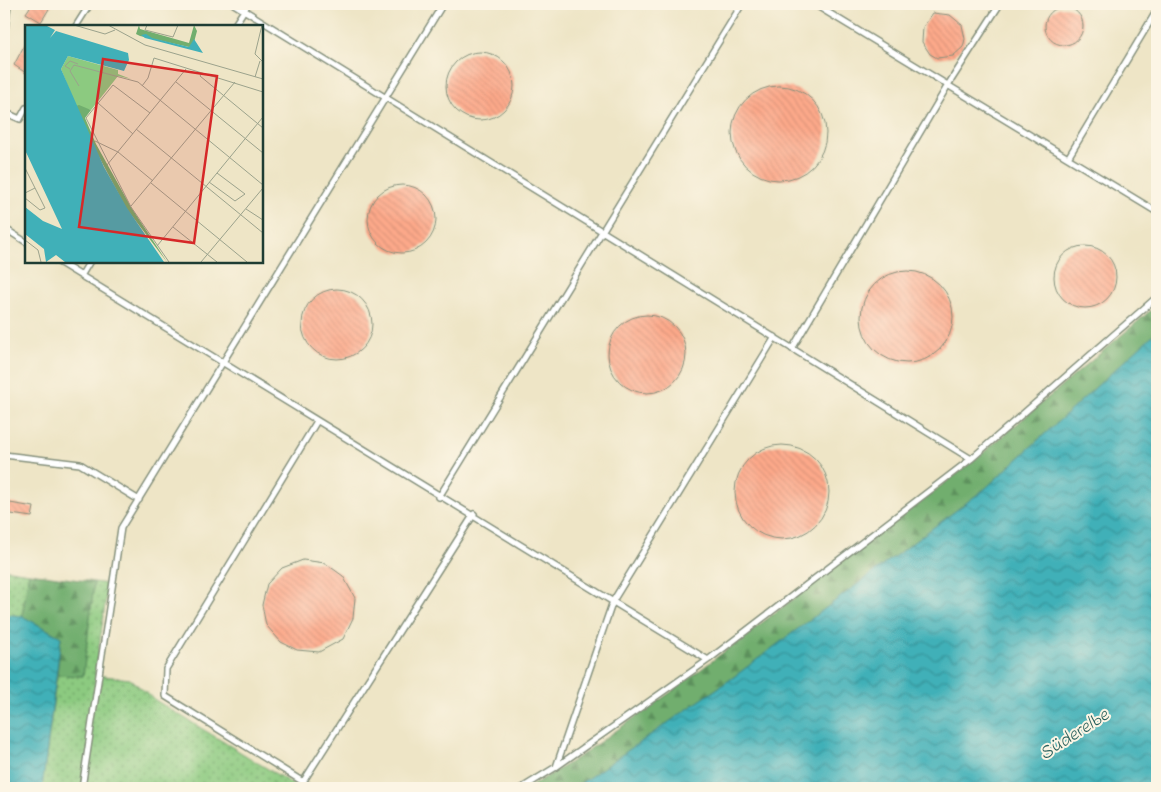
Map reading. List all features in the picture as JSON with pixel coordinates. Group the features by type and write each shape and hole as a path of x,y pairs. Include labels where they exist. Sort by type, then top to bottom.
{"lane":[{"path":"4,37 8,4"},
{"path":"77,25 90,4"},
{"path":"234,4 776,337 792,349 970,459"},
{"path":"235,25 248,4"},
{"path":"82,788 121,528 443,4"},
{"path":"440,497 742,4"},
{"path":"814,4 1157,212"},
{"path":"792,349 948,85 1000,4"},
{"path":"1068,158 1157,10"},
{"path":"4,112 20,118 25,110"},
{"path":"4,228 25,241"},
{"path":"59,262 440,497 474,514 708,660"},
{"path":"81,276 89,262"},
{"path":"522,788 556,768 708,660 970,459 1157,297"},
{"path":"556,768 613,601 776,337"},
{"path":"314,788 165,696 166,669 317,422"},
{"path":"4,455 80,464 139,500"},
{"path":"303,782 474,514"}],"green space":[{"path":"1157,305 1157,331 986,488 731,679 574,788 528,788 577,758 674,690 972,462"},
{"path":"4,569 29,573 22,616 4,614"},
{"path":"29,573 94,582 83,676 57,675 61,637 22,616"},
{"path":"94,582 108,584 95,675 130,679 155,700 299,788 42,788 57,675 83,676"}],"water":[{"name":"Süderelbe","path":"1157,331 1157,788 574,788 731,679 986,488"},
{"path":"4,614 22,616 61,637 42,788 4,788"}],"building":[{"path":"32,4 52,4 41,22 26,13"},
{"path":"1064,7 1078,12 1083,26 1078,40 1064,45 1050,40 1045,26 1050,12"},
{"path":"933,13 950,15 962,25 965,39 963,47 953,56 937,58 930,54 922,42 923,27"},
{"path":"25,44 25,72 14,65"},
{"path":"480,52 493,55 504,62 511,73 514,86 511,99 504,110 493,117 480,120 467,117 456,110 449,99 446,86 449,73 456,62 467,55"},
{"path":"779,86 797,89 812,100 823,115 826,133 823,151 812,166 797,177 779,180 761,177 746,166 735,151 732,133 735,115 746,100 761,89"},
{"path":"409,185 421,191 430,200 436,212 434,232 426,243 409,253 395,253 378,243 370,232 368,212 378,195 389,187"},
{"path":"1079,246 1091,246 1107,255 1114,265 1116,277 1114,289 1107,299 1091,308 1079,308 1068,303 1059,294 1054,283 1054,271 1059,260 1068,251"},
{"path":"907,271 924,275 939,285 949,300 953,317 949,334 939,349 924,359 907,363 890,359 875,349 865,334 861,317 865,300 875,285 890,275"},
{"path":"337,289 356,295 366,305 372,324 366,343 356,353 337,359 318,353 308,343 302,324 308,305 318,295"},
{"path":"647,315 662,318 679,332 683,339 686,354 683,369 669,386 662,390 647,393 632,390 615,376 611,369 608,354 611,339 625,322 632,318"},
{"path":"782,445 800,449 815,459 825,474 829,492 825,510 815,525 800,535 782,539 764,535 749,525 739,510 735,492 739,474 749,459 764,449"},
{"path":"4,502 34,507 32,517 4,513"},
{"path":"303,560 325,563 343,576 355,598 353,618 343,639 319,652 297,650 281,642 266,625 262,605 267,584 282,568"}]}
